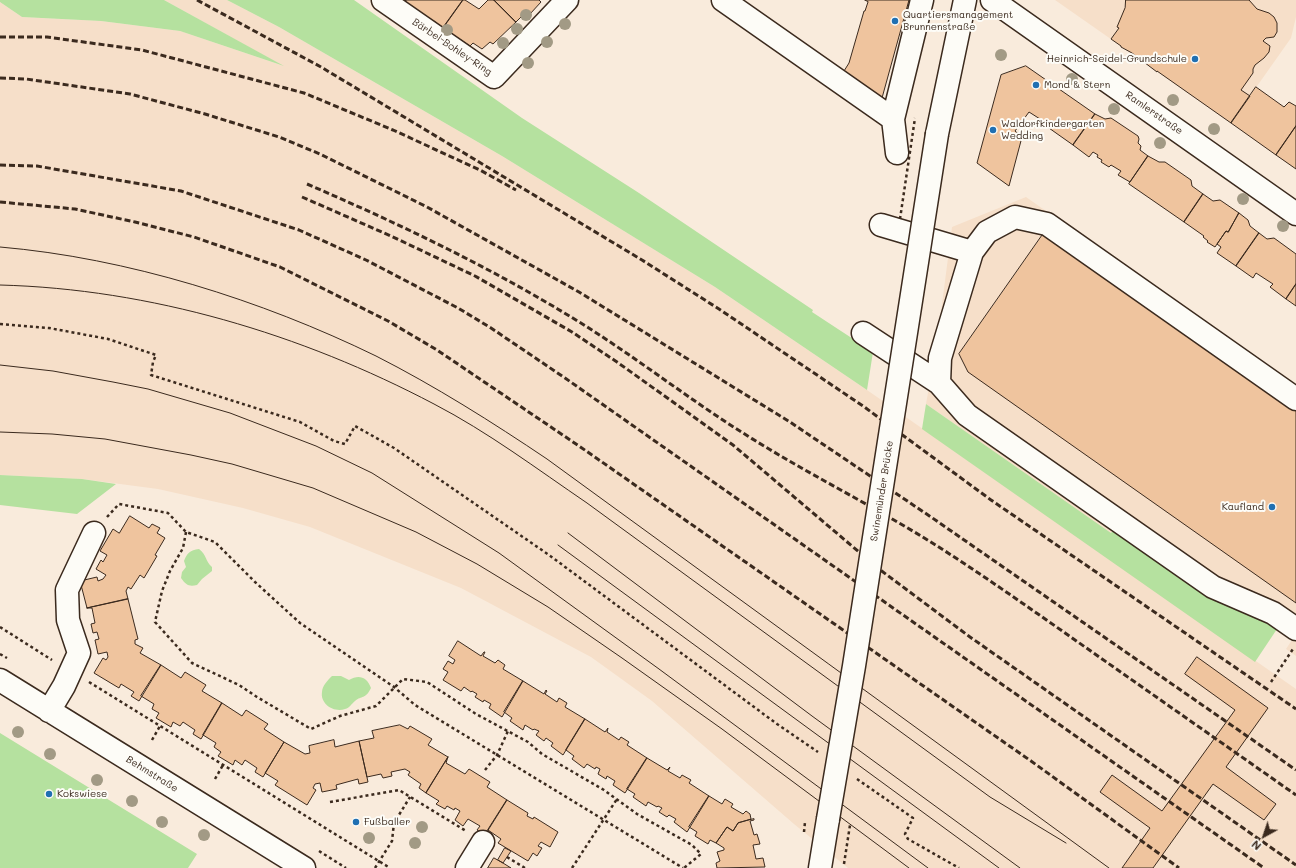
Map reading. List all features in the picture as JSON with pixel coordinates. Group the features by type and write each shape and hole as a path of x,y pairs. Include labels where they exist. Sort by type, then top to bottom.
{"street":[{"name":"Bärbel-Bohley-Ring","path":"384,0 494,77 567,0"},
{"path":"723,0 893,119"},
{"path":"897,154 893,119 922,0"},
{"name":"Swinemünder Brücke","path":"822,858 854,666 937,134 965,0"},
{"name":"Ramlerstraße","path":"992,0 1296,214"},
{"path":"939,382 940,358 972,252 987,232 1015,217 1047,224 1296,399"},
{"path":"881,226 972,252"},
{"path":"863,333 939,382 967,415 1213,587 1273,613 1296,629"},
{"path":"50,711 79,653 68,620 67,590 94,533"},
{"name":"Behmstraße","path":"0,680 304,868"},
{"path":"467,868 483,842"}],"path":[{"path":"0,324 49,328 108,339 156,355 153,362 151,375 300,422 334,441 345,444 355,426 401,452 549,555 777,724 822,755"},
{"path":"94,533 119,504 168,513 186,532 215,542 300,623 394,687 415,705 684,868 701,854 692,845 637,814 617,799 542,754 528,742 476,714 427,682 403,678 394,687 376,706 340,716 311,729 239,685 192,663 155,622 162,591 170,571 184,548 186,532"},
{"path":"0,627 390,868"},
{"path":"1271,682 1296,645"},
{"path":"152,740 160,726"},
{"path":"486,770 497,755 508,732"},
{"path":"215,779 223,765"},
{"path":"854,777 913,818 904,834 908,839 960,868"},
{"path":"330,802 399,790 483,842"},
{"path":"375,868 392,841 394,823 410,796"},
{"path":"572,868 617,799"},
{"path":"507,857 525,868"}],"shaded area":[{"path":"164,0 227,0 279,27 502,156 715,287 867,390 1296,689 1296,868 848,868 794,824 652,701 591,657 461,588 310,527 243,508 158,489 82,479 0,475 0,2 22,17 101,21 180,31 281,65"},
{"name":"Heinrich-Seidel-Grundschule","path":"1055,0 1296,0 1296,17 1291,38 1231,123"},
{"path":"1026,197 1296,386 1296,656 1286,649 1292,640 1277,629 1207,592 1114,528 1111,533 926,404 937,343 952,227"}],"green space":[{"path":"0,0 164,0 284,66 180,31 101,21 22,17 0,2"},
{"path":"227,0 354,0 522,118 639,193 873,352 867,390 715,287 502,156 279,27"},
{"path":"926,404 1111,533 1115,528 1207,592 1277,629 1255,662 922,429"},
{"path":"0,475 82,479 116,484 77,514 0,505"},
{"path":"199,549 212,567 212,571 197,585 190,586 181,578 182,572 186,567 184,561 189,552"},
{"path":"332,676 341,676 349,680 359,677 365,679 371,688 367,694 357,699 348,708 341,710 332,709 325,704 322,692 326,683"},
{"name":"Kokswiese","path":"0,733 197,854 188,868 0,868"}],"building":[{"path":"404,0 463,0 443,28 434,21 431,26 403,6 406,1"},
{"path":"463,0 479,9 488,0 494,0 516,22 493,44 490,42 482,49 473,43 470,46 443,28"},
{"path":"494,0 539,0 541,2 530,14 527,11 516,22"},
{"path":"865,0 909,0 882,98 844,71 849,63 868,2"},
{"name":"Heinrich-Seidel-Grundschule","path":"1126,0 1249,0 1257,9 1269,13 1274,17 1277,23 1277,32 1274,37 1266,38 1263,41 1270,46 1269,52 1255,65 1253,73 1241,90 1250,96 1231,123 1111,39 1119,28 1117,27 1125,8"},
{"path":"1026,66 1095,114 1073,145 1039,121 1040,119 1029,112 1015,131 1022,137 1009,186 977,163 1001,75"},
{"path":"1256,87 1284,107 1289,102 1296,106 1296,126 1276,155 1231,123"},
{"path":"1095,114 1105,119 1111,118 1138,136 1138,143 1141,146 1140,150 1148,156 1130,182 1118,175 1121,171 1111,165 1109,167 1101,162 1102,160 1097,157 1098,155 1093,152 1089,157 1073,145"},
{"path":"1296,126 1296,169 1276,155"},
{"path":"1148,156 1159,162 1165,162 1191,180 1192,186 1203,194 1184,222 1129,184"},
{"path":"1203,194 1213,201 1220,200 1239,213 1228,232 1226,231 1215,247 1207,242 1208,241 1203,237 1204,236 1184,222"},
{"path":"1239,213 1248,220 1250,226 1259,233 1236,266 1217,253 1221,247 1217,244 1226,231 1228,232"},
{"path":"1046,230 1296,406 1296,603 968,372 959,354"},
{"path":"1259,233 1267,239 1274,238 1296,254 1296,284 1286,299 1270,287 1273,284 1256,273 1253,278 1236,266"},
{"path":"1296,284 1296,306 1286,299"},
{"path":"130,516 149,528 152,524 160,528 157,533 165,538 155,555 157,556 144,578 140,575 131,589 128,587 126,591 128,599 87,608 80,581 97,577 98,581 103,579 106,575 96,569 101,560 103,562 107,555 100,551 113,529 119,533"},
{"path":"128,599 138,639 135,640 135,644 143,648 140,653 161,665 139,701 131,696 134,692 121,684 119,688 94,673 103,658 106,660 108,657 107,652 98,654 95,640 99,639 97,632 93,633 91,624 95,623 92,608 87,608"},
{"path":"458,641 481,656 485,652 483,656 495,663 498,660 505,665 503,669 523,681 502,717 489,708 491,704 484,700 483,702 475,697 477,694 464,687 461,691 443,680 448,672 443,669 448,661 453,664 455,660 449,656"},
{"path":"1197,657 1268,708 1226,767 1276,804 1264,820 1213,784 1153,868 1122,868 1150,828 1100,792 1112,775 1162,811 1235,710 1185,674"},
{"path":"161,665 181,678 185,672 206,685 202,691 222,703 201,739 193,734 195,730 183,722 180,726 173,722 171,727 156,718 159,713 152,709 154,704 141,696"},
{"path":"523,681 544,694 546,690 547,691 545,694 557,702 559,698 567,703 565,707 585,719 563,755 551,746 553,743 546,738 544,741 536,735 539,731 533,730 525,725 523,730 510,721 512,718 504,712"},
{"path":"222,703 242,716 246,710 268,724 264,729 284,742 263,777 255,772 257,768 245,760 242,765 235,760 233,765 218,756 221,752 214,747 216,743 203,735"},
{"path":"585,719 605,732 608,728 607,732 619,740 621,737 629,742 627,745 647,758 625,793 613,785 615,781 607,776 606,779 598,774 600,769 596,767 595,769 587,764 584,768 572,759 574,756 566,750"},
{"path":"400,725 408,729 410,726 432,739 428,745 448,757 426,793 419,788 421,784 408,775 410,772 405,769 391,772 392,776 383,778 381,774 367,777 359,741 374,738 372,731"},
{"path":"334,740 335,747 359,741 368,782 359,784 358,779 336,785 337,789 322,792 320,783 315,784 313,788 316,790 307,805 275,785 278,781 265,773 284,742 305,754 310,753 309,746"},
{"path":"448,757 446,763 465,774 469,769 490,782 487,787 507,800 485,835 477,830 480,826 468,819 463,826 455,820 460,811 455,808 454,810 447,806 445,809 436,804 439,801 426,793"},
{"path":"647,758 667,770 670,767 668,771 680,778 682,775 691,780 689,783 709,796 687,832 674,822 676,819 669,815 667,817 659,812 662,808 648,802 646,806 633,797 635,794 627,789"},
{"path":"709,796 722,804 725,799 733,804 731,807 743,814 746,811 750,814 751,819 738,823 733,831 727,827 716,843 710,840 708,844 695,836 697,832 689,827"},
{"path":"507,800 528,813 527,816 533,819 534,817 558,832 550,847 541,842 538,846 542,848 537,856 533,853 528,861 498,843 501,839 488,830"},
{"path":"754,819 750,821 754,835 757,834 760,844 753,845 756,859 763,858 765,867 717,868 716,863 720,861 717,852 724,850 724,848 716,843 727,827 733,831 738,823"},
{"path":"505,848 511,851 503,863 498,860"},
{"path":"494,858 503,863 511,868 488,868"}],"tram line":[{"path":"0,247 97,261 193,285 240,300 287,317 376,356 442,392 547,459 1109,868"},
{"path":"0,285 57,288 113,295 169,306 224,320 331,356 434,404 474,426 531,464 587,503 990,797 1066,843"},
{"path":"0,365 53,371 148,389 230,413 316,446 372,473 499,553 928,868"},
{"path":"0,432 52,434 105,439 232,464 313,488 416,532 477,564 548,607 722,729 909,868"},
{"path":"568,533 812,716 1020,868"},
{"path":"558,545 999,868"}],"railway":[{"path":"197,0 321,67 642,260 719,309 863,406 991,500 1296,709"},
{"path":"0,37 47,37 142,50 304,93 393,130 480,170 516,190"},
{"path":"0,78 26,79 130,94 205,114 279,137 320,154 427,207 579,292 790,422 931,517 1296,770"},
{"path":"0,165 37,166 181,191 299,230 366,260 458,308 491,328 565,378 1264,868"},
{"path":"307,184 448,249 483,267 584,325 743,433 895,521 964,563 1296,795"},
{"path":"302,197 391,236 475,276 572,332 617,362 733,445 879,569 970,637 1296,865"},
{"path":"0,202 75,209 194,237 280,267 388,321 437,350 579,446 1031,761 1179,868"}],"place":[{"name":"Quartiersmanagement Brunnenstraße","path":"895,21"},
{"name":"Heinrich-Seidel-Grundschule","path":"1195,59"},
{"name":"Mond & Stern","path":"1036,85"},
{"name":"Waldorfkindergarten Wedding","path":"993,130"},
{"name":"Kaufland","path":"1272,507"},
{"name":"Kokswiese","path":"49,794"},
{"name":"Fußballer","path":"356,822"}]}
